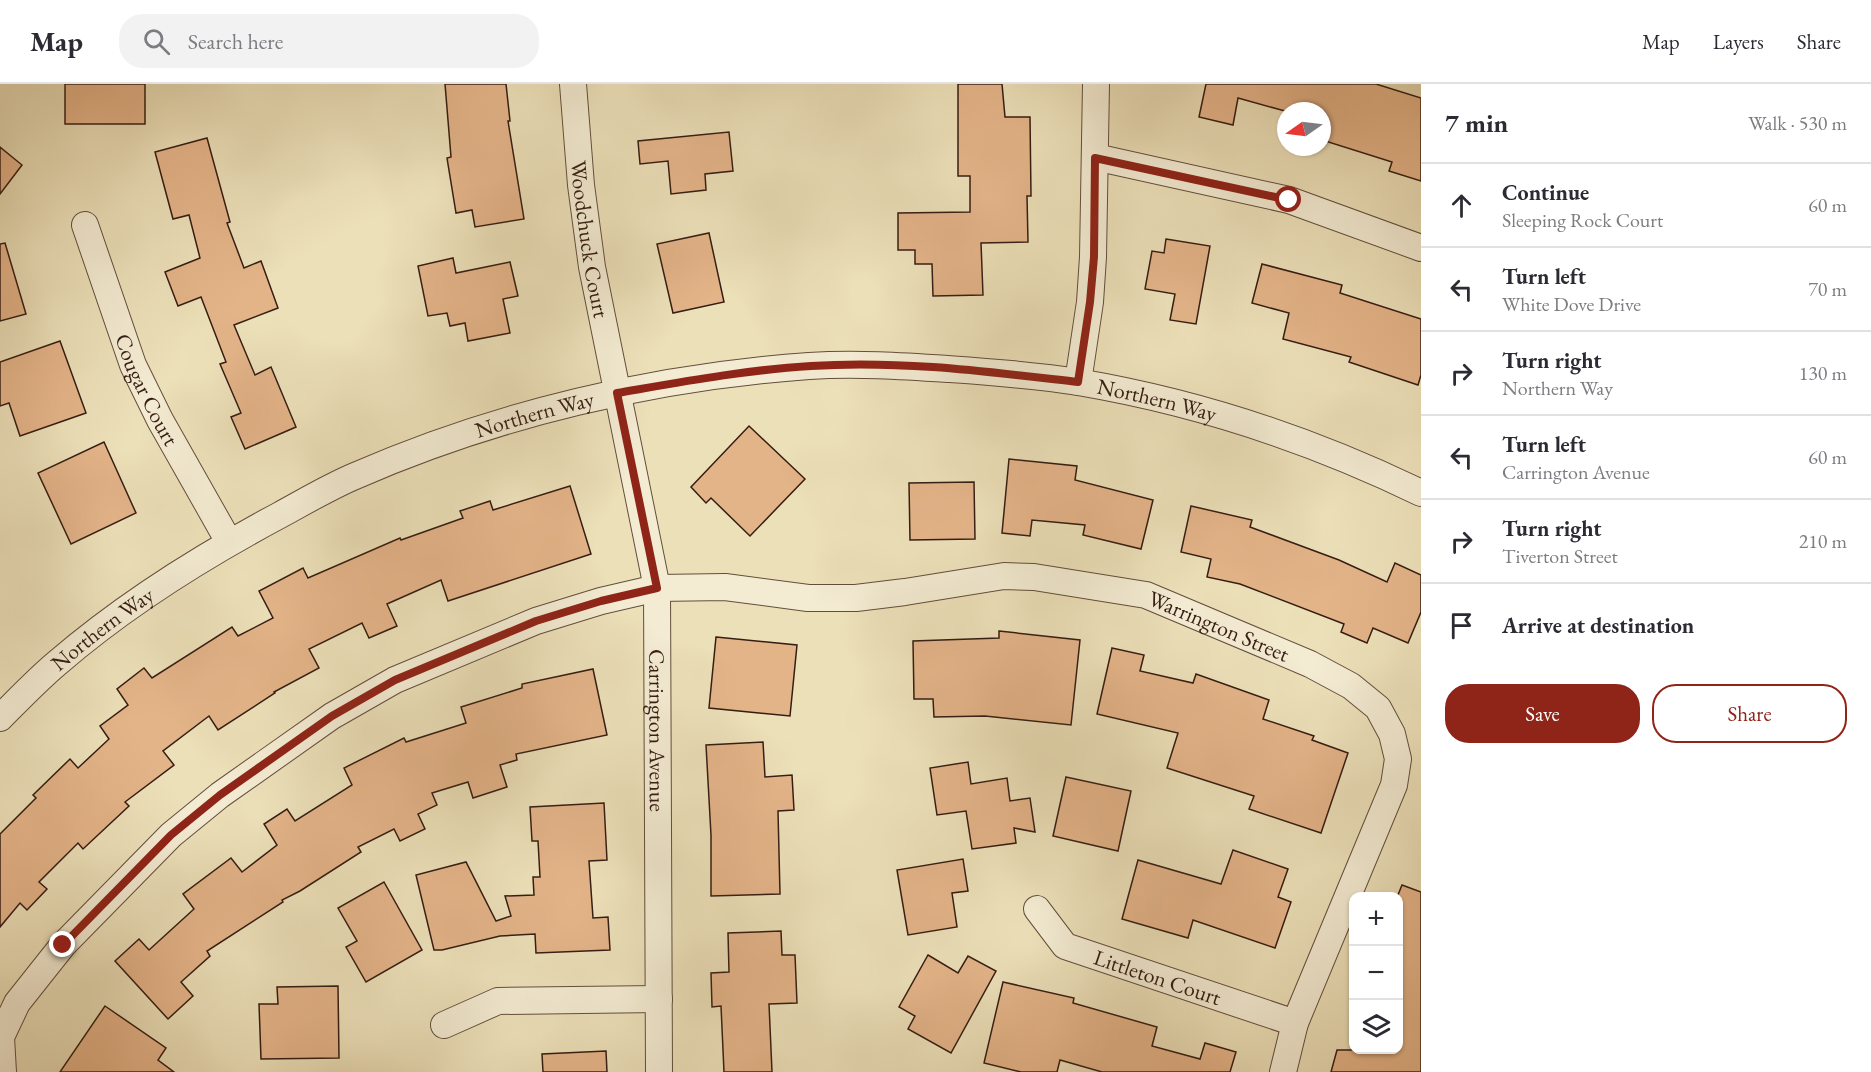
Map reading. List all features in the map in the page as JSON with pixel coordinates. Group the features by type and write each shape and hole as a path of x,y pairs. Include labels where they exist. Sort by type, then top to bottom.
{"street":[{"name":"Woodchuck Court","path":"573,84 581,185 592,267 617,393"},
{"path":"1078,382 1094,257 1096,84"},
{"path":"1095,158 1289,200 1421,248"},
{"name":"Cougar Court","path":"85,225 133,366 160,420 229,542"},
{"name":"Northern Way","path":"0,718 55,664 131,605 229,542 352,477 443,441 524,415 617,393 723,375 812,366 894,365 995,372 1078,382 1188,406 1288,437 1373,470 1421,493"},
{"name":"Carrington Avenue","path":"617,393 657,588 659,1072"},
{"name":"Warrington Street","path":"3,1072 1,1037 17,1003 63,945 171,835 220,795 332,716 395,680 536,621 601,601 657,588 725,587 808,598 856,597 1004,576 1034,577 1146,596 1310,664 1351,686 1378,708 1392,735 1398,759 1395,776 1389,796 1296,1023 1283,1072"},
{"name":"Littleton Court","path":"1037,909 1065,946 1296,1023"},
{"path":"444,1025 498,1001 659,999"}],"building":[{"path":"65,84 145,84 145,124 65,124"},
{"path":"445,84 506,84 510,121 508,121 524,219 475,227 472,210 456,213 447,158 451,157"},
{"path":"958,84 1002,84 1005,117 1030,117 1031,196 1027,196 1028,242 981,243 983,295 933,296 932,264 915,264 915,250 898,250 898,213 970,212 970,176 958,176"},
{"path":"1206,84 1376,84 1421,98 1421,181 1389,171 1392,162 1331,143 1331,102 1277,102 1277,109 1238,98 1233,125 1199,117"},
{"path":"729,132 733,171 705,174 706,190 671,194 668,161 640,164 638,141"},
{"path":"207,138 230,222 227,223 244,268 261,261 278,308 234,325 255,375 271,367 296,427 245,449 231,417 241,413 220,364 226,362 201,297 178,306 165,272 200,258 189,215 173,219 155,152"},
{"path":"0,147 22,165 0,194"},
{"path":"709,233 724,302 673,313 657,244"},
{"path":"1166,239 1210,246 1196,324 1170,320 1175,294 1145,289 1152,251 1164,253"},
{"path":"5,243 26,314 0,321 0,244"},
{"path":"453,258 456,273 510,262 518,296 503,299 510,333 468,341 465,323 450,326 447,313 428,316 418,266"},
{"path":"1262,264 1342,285 1340,293 1421,319 1421,375 1418,385 1349,362 1351,357 1283,339 1289,313 1252,303"},
{"path":"60,341 86,413 20,436 9,403 0,406 0,362"},
{"path":"749,426 805,479 750,536 711,498 706,503 691,487"},
{"path":"104,442 136,513 71,544 38,473"},
{"path":"1009,459 1077,466 1075,480 1153,500 1141,549 1083,535 1085,525 1032,520 1030,536 1002,533"},
{"path":"974,482 975,539 910,540 909,483"},
{"path":"570,486 591,554 448,601 441,580 387,604 397,626 369,638 362,623 309,649 319,668 274,692 218,730 209,716 163,751 174,765 125,802 129,806 83,849 78,843 39,882 47,889 27,910 20,903 0,927 0,834 36,798 33,795 70,759 78,768 109,739 100,726 128,705 117,689 144,668 152,678 232,627 238,636 273,618 259,591 303,568 308,578 400,538 401,540 463,518 460,511 490,501 493,510"},
{"path":"1191,506 1252,520 1250,527 1339,560 1387,582 1395,563 1421,575 1421,612 1408,643 1373,628 1367,643 1341,632 1344,624 1240,584 1207,577 1211,559 1181,552"},
{"path":"999,631 1080,640 1071,725 985,716 934,717 933,699 914,699 913,641 999,638"},
{"path":"716,637 797,645 790,716 709,708"},
{"path":"1112,648 1144,655 1140,671 1193,683 1196,674 1269,700 1263,719 1314,736 1312,740 1348,753 1321,833 1249,809 1254,796 1167,768 1178,733 1097,714"},
{"path":"593,669 607,735 516,754 517,760 500,765 507,787 473,798 468,782 432,793 437,805 418,814 425,829 400,841 394,829 358,847 361,852 282,900 283,902 207,951 210,956 181,982 193,996 168,1019 115,961 139,939 149,950 194,909 183,894 231,858 242,872 277,845 264,824 287,809 295,821 352,785 344,768 404,738 406,742 466,723 461,707 522,688 522,684"},
{"path":"763,742 765,777 792,775 794,810 778,811 780,894 711,896 711,835 706,745"},
{"path":"968,762 971,784 1007,778 1010,801 1030,798 1035,832 1014,828 1016,843 972,849 966,811 937,815 930,768"},
{"path":"1066,777 1131,791 1118,851 1053,836"},
{"path":"604,803 607,860 589,861 593,918 608,917 610,950 536,953 535,934 500,936 434,950 416,875 466,862 496,921 511,916 505,896 534,895 533,877 540,877 538,841 532,841 530,807"},
{"path":"1233,850 1288,869 1278,897 1291,902 1275,948 1193,920 1188,938 1122,919 1138,860 1221,884"},
{"path":"963,859 968,891 952,893 957,927 908,935 897,870"},
{"path":"384,882 422,950 366,982 346,947 357,941 338,908"},
{"path":"1402,885 1421,892 1421,1072 1331,1072 1337,1050 1349,1050 1349,1054 1403,1054 1403,892 1399,892"},
{"path":"781,931 782,955 795,955 797,1003 769,1004 772,1072 724,1072 721,1006 712,1007 711,973 729,972 728,933"},
{"path":"928,955 958,973 968,956 996,971 951,1053 908,1029 915,1016 899,1007"},
{"path":"1003,982 1074,998 1073,1003 1157,1027 1152,1046 1200,1059 1205,1043 1236,1052 1230,1072 1102,1072 1060,1060 1057,1072 1021,1072 984,1063"},
{"path":"338,986 339,1058 261,1059 259,1004 278,1004 277,987"},
{"path":"105,1006 166,1048 158,1060 174,1072 60,1072"},
{"path":"606,1051 607,1072 543,1072 542,1054"}],"route":[{"path":"63,945 171,835 220,795 332,716 395,680 536,621 601,601 657,588 617,393 723,375 812,366 894,365 995,372 1078,382 1094,257 1095,158 1289,200"}]}
